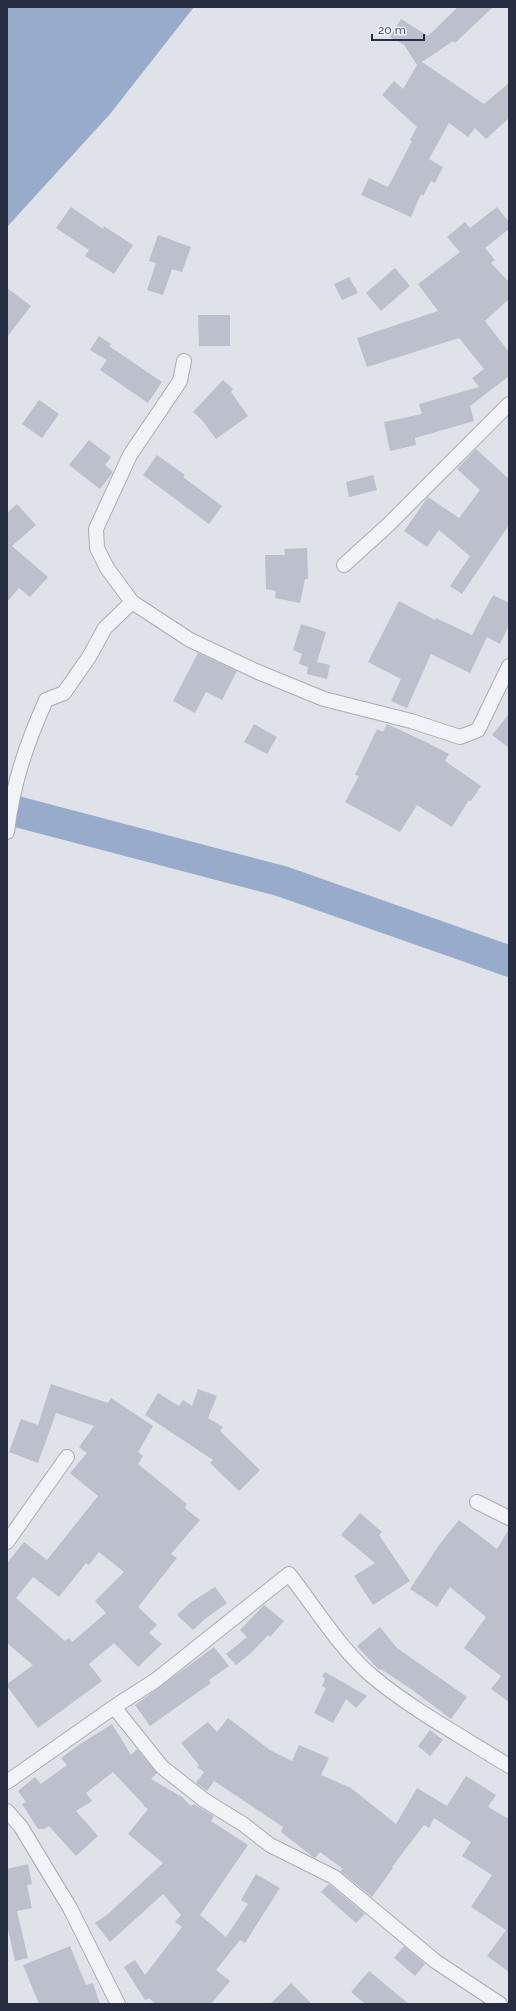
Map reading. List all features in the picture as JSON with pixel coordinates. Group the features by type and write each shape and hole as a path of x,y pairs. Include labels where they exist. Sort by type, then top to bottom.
{"street":[{"path":"184,361 180,381 130,455 96,529 97,548 107,568 132,602 190,640 258,672 324,699 411,721 460,737 478,730 509,666"},
{"path":"344,565 387,526 509,404"},
{"path":"7,832 11,797 27,742 46,700 64,693 90,657 105,628 132,602"},
{"path":"7,1542 67,1457"},
{"path":"477,1502 509,1518"},
{"path":"7,1782 114,1707 156,1680 289,1574 346,1648 371,1675 406,1701 509,1766"},
{"path":"114,1707 162,1767 204,1800 244,1824 270,1845 334,1877 435,1961 500,2004"},
{"path":"7,1811 21,1827 70,1908 118,2004"}],"water":[{"path":"7,7 194,7 110,114 7,227"}],"building":[{"path":"458,7 493,7 455,43 453,41 422,62 484,104 509,83 509,118 486,139 475,128 468,137 449,123 429,159 443,167 435,183 431,181 423,196 421,194 411,217 361,195 369,178 388,187 412,141 410,140 417,127 382,95 394,81 403,89 417,65 404,45 390,37 401,19 428,36"},
{"path":"71,207 103,229 104,226 133,245 114,274 85,256 89,250 56,228"},
{"path":"497,207 509,222 509,229 485,248 495,260 491,263 509,282 509,299 485,321 509,352 509,376 470,406 474,421 415,438 416,445 390,451 384,422 422,414 419,404 479,387 472,378 484,369 459,338 367,367 357,338 438,311 418,284 460,252 447,237 465,222 470,228"},
{"path":"158,235 191,247 182,272 172,269 163,295 147,290 156,263 149,261"},
{"path":"395,268 410,286 381,311 366,293"},
{"path":"349,277 358,293 342,300 334,284"},
{"path":"7,288 31,306 7,337"},
{"path":"198,315 230,315 230,346 199,346"},
{"path":"99,336 111,344 109,346 162,382 148,403 100,370 107,360 90,350"},
{"path":"223,380 233,389 231,392 248,416 216,439 202,420 193,412"},
{"path":"39,400 59,414 42,438 22,424"},
{"path":"89,440 111,457 105,465 113,472 100,489 69,465"},
{"path":"476,449 509,479 509,525 462,594 450,586 470,556 439,530 427,547 404,531 428,497 459,518 480,490 457,469"},
{"path":"157,455 185,475 183,477 222,506 209,524 143,475"},
{"path":"373,475 377,490 349,497 346,482"},
{"path":"17,504 36,525 12,546 48,577 30,597 19,588 7,602 7,513"},
{"path":"307,548 308,579 305,579 300,603 275,598 276,591 266,589 265,555 285,555 284,549"},
{"path":"493,595 509,603 509,625 500,644 487,637 470,673 431,654 407,708 391,701 401,679 368,662 399,601 435,620 436,618 472,635"},
{"path":"301,624 326,632 317,662 330,665 327,679 307,674 308,667 299,664 302,654 293,650"},
{"path":"198,653 237,671 222,700 206,692 195,713 173,701"},
{"path":"509,714 509,748 492,735"},
{"path":"254,724 277,737 267,754 244,742"},
{"path":"387,724 449,754 445,761 481,786 471,801 469,800 452,827 417,805 400,832 345,802 359,776 355,775 377,729 383,732"},
{"path":"51,1384 108,1403 111,1398 153,1426 138,1452 143,1456 138,1464 187,1504 185,1508 200,1520 171,1554 177,1558 138,1607 157,1625 149,1633 162,1644 138,1667 114,1643 89,1664 102,1681 38,1728 7,1686 7,1684 33,1665 7,1643 7,1563 24,1542 47,1560 98,1496 70,1473 87,1453 79,1447 94,1426 56,1413 38,1463 9,1452 21,1419 38,1425","holes":["99,1552 124,1572 95,1601 106,1613 72,1642 69,1638 65,1641 16,1598 33,1577 59,1597 86,1563 89,1565"]},
{"path":"198,1389 217,1396 208,1418 223,1427 220,1431 260,1470 239,1491 210,1463 213,1460 145,1415 158,1393 179,1406 183,1400 192,1406"},
{"path":"360,1513 382,1532 379,1535 410,1581 373,1605 354,1576 375,1563 341,1535"},
{"path":"459,1520 497,1549 509,1529 509,1702 491,1689 501,1676 464,1648 486,1617 450,1587 437,1607 410,1589 439,1545"},
{"path":"215,1587 227,1603 193,1630 177,1615 190,1603"},
{"path":"264,1605 284,1621 270,1637 268,1635 251,1653 236,1665 226,1654 247,1637 240,1630"},
{"path":"380,1627 397,1648 467,1697 451,1719 411,1689 381,1669 379,1670 357,1646"},
{"path":"214,1647 229,1666 209,1680 211,1683 150,1726 135,1705"},
{"path":"325,1672 367,1696 356,1708 346,1699 333,1723 314,1713 326,1688 322,1686 325,1679 322,1676"},
{"path":"228,1718 270,1750 292,1761 299,1745 329,1758 321,1775 351,1788 396,1824 417,1788 447,1806 466,1776 496,1795 488,1807 509,1819 509,1972 487,1956 506,1930 471,1907 492,1875 462,1856 471,1842 434,1818 429,1828 424,1825 392,1867 393,1868 372,1897 340,1871 343,1869 320,1852 315,1858 313,1857 281,1832 283,1827 214,1781 207,1791 196,1783 204,1772 197,1767 199,1765 181,1743 208,1722 217,1732"},
{"path":"112,1724 131,1755 137,1749 157,1773 151,1779 182,1797 191,1806 194,1804 214,1816 211,1821 248,1845 200,1915 226,1937 248,1904 241,1900 256,1874 280,1888 245,1943 240,1940 216,1970 230,1981 211,2004 155,2004 149,1998 145,2000 124,1967 135,1960 145,1975 182,1927 175,1922 181,1915 163,1894 110,1942 95,1923 108,1914 163,1863 128,1834 148,1809 143,1806 144,1805 113,1772 86,1793 92,1801 76,1811 98,1836 76,1856 49,1826 44,1829 38,1829 22,1804 26,1802 18,1791 35,1777 41,1784 67,1765 61,1758"},
{"path":"430,1730 443,1740 430,1756 418,1746"},
{"path":"28,1864 32,1884 27,1885 32,1908 17,1911 28,1958 15,1961 7,1925 7,1869"},
{"path":"329,1884 365,1914 356,1923 321,1892"},
{"path":"70,1946 86,1985 93,1983 100,2004 39,2004 23,1965"},
{"path":"404,1946 425,1964 415,1976 394,1958"},
{"path":"369,1971 409,2004 365,2004 351,1992"},
{"path":"291,1983 312,2004 270,2004"}],"waterway":[{"path":"7,809 281,881 509,961"}]}
